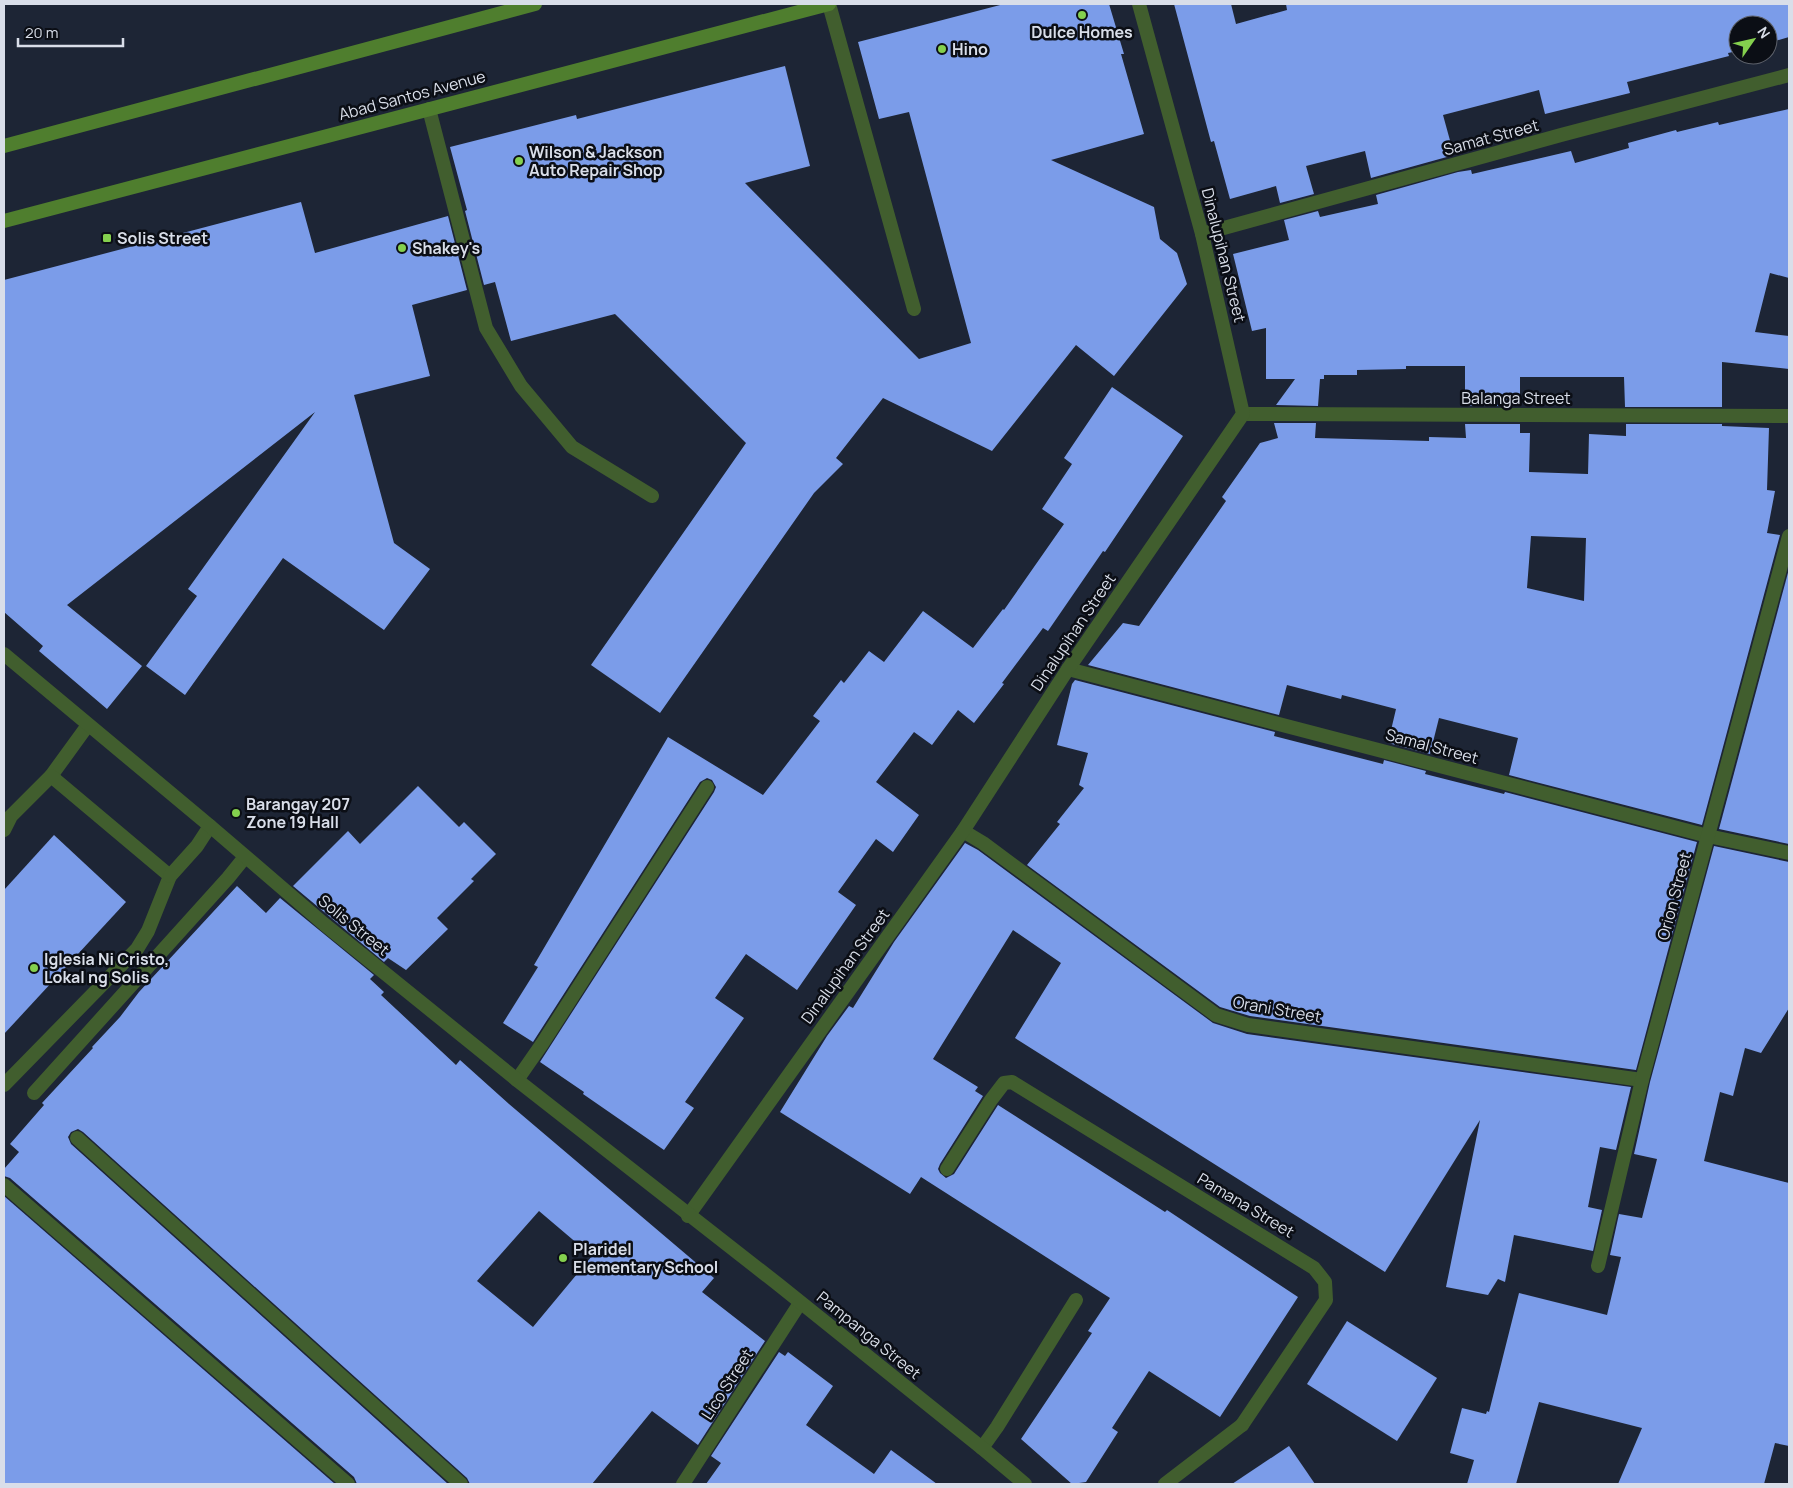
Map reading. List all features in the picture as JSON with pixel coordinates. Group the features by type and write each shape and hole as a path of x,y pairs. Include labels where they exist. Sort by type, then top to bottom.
{"main road":[{"path":"4,146 535,4"},
{"name":"Abad Santos Avenue","path":"4,221 829,4"}],"street":[{"path":"829,4 914,309"},
{"name":"Dinalupihan Street","path":"688,1216 963,831 1068,669 1243,414 1202,234 1140,4"},
{"name":"Samat Street","path":"1202,234 1789,75"},
{"path":"429,109 486,328 521,386 572,447 652,496"},
{"name":"Balanga Street","path":"1243,414 1789,416"},
{"name":"Orion Street","path":"1598,1266 1642,1080 1789,536"},
{"name":"Solis Street","path":"4,654 245,857 517,1080 688,1216"},
{"name":"Samal Street","path":"1068,669 1708,836 1789,854"},
{"path":"4,830 11,816 51,776 88,725"},
{"path":"51,776 170,876"},
{"path":"517,1080 707,787"},
{"path":"4,1085 137,949 148,931 170,876 197,846 210,826"},
{"name":"Orani Street","path":"963,831 983,843 1216,1015 1248,1025 1642,1080"},
{"path":"34,1093 245,857"},
{"name":"Pamana Street","path":"947,1169 995,1094 1004,1083 1012,1082 1314,1268 1325,1282 1326,1300 1242,1424 1165,1484"},
{"path":"77,1138 461,1484"},
{"path":"4,1185 348,1484"},
{"name":"Pampanga Street","path":"688,1216 800,1303 1025,1484"},
{"path":"982,1448 1076,1300"},
{"name":"Lico Street","path":"683,1484 800,1303"}],"building":[{"path":"1004,4 1109,4 1144,134 1051,160 1154,207 1160,239 1177,253 1187,284 1114,376 1076,345 992,451 883,398 836,458 843,464 814,493 660,713 591,665 746,443 615,314 511,341 495,282 484,285 450,147 576,115 577,119 785,66 810,166 745,183 919,359 971,343 909,112 879,119 858,42"},
{"path":"1174,4 1231,4 1236,24 1287,10 1286,4 1789,4 1789,37 1778,40 1778,15 1728,15 1728,56 1627,82 1630,93 1545,114 1539,90 1443,115 1454,155 1371,178 1365,151 1306,166 1314,194 1280,203 1276,186 1230,199 1214,141 1211,142"},
{"path":"1789,109 1789,278 1770,273 1755,332 1789,336 1789,369 1722,362 1722,407 1625,407 1624,377 1520,377 1520,406 1465,406 1465,366 1406,366 1406,369 1357,370 1357,375 1324,375 1324,379 1320,379 1318,406 1276,405 1295,379 1266,379 1266,328 1252,331 1233,254 1289,240 1284,220 1318,211 1320,217 1378,204 1376,195 1458,172 1471,170 1472,174 1571,151 1575,163 1629,148 1628,143 1676,130 1677,132 1718,122 1719,125"},
{"path":"301,202 315,253 448,216 467,290 412,305 430,376 354,395 394,543 430,569 384,630 283,558 185,695 146,666 197,596 188,589 315,412 67,605 142,666 107,709 39,651 43,646 4,612 4,280"},
{"path":"1112,387 1183,436 1105,552 1103,551 1048,631 1043,628 974,723 958,710 932,745 914,732 876,782 919,815 893,852 876,839 838,892 856,905 797,990 746,954 715,998 744,1018 685,1102 694,1108 664,1150 540,1062 714,792 716,787 712,780 707,778 700,782 533,1042 503,1023 538,967 534,965 668,737 763,795 820,721 813,716 841,680 844,683 869,651 884,662 923,611 973,648 1004,610 1064,524 1042,509 1072,464 1064,458"},
{"path":"1274,423 1316,423 1315,438 1429,441 1429,437 1466,438 1465,424 1520,424 1520,433 1530,433 1529,472 1588,474 1589,434 1626,436 1626,424 1722,424 1722,426 1769,428 1767,490 1775,491 1767,533 1780,535 1702,825 1509,775 1518,738 1439,718 1430,754 1388,743 1396,709 1342,695 1341,699 1287,685 1279,715 1088,665 1123,623 1139,626 1226,501 1222,497 1260,443 1278,438","holes":["1531,536 1586,538 1584,601 1527,588"]},
{"path":"1789,569 1789,844 1719,829"},
{"path":"1075,680 1275,732 1274,736 1383,764 1384,760 1426,771 1425,774 1504,794 1505,792 1697,842 1636,1070 1250,1016 1220,1007 1027,865 1060,824 1057,822 1084,788 1079,785 1088,753 1057,745 1072,684"},
{"path":"418,786 459,827 464,822 496,854 471,879 474,881 437,918 448,929 406,970 388,958 384,962 293,886 348,831 360,844"},
{"name":"Iglesia Ni Cristo, Lokal ng Solis","path":"54,835 126,902 4,1034 4,890"},
{"path":"965,843 978,850 1213,1023 1247,1034 1631,1087 1616,1150 1600,1147 1588,1207 1602,1210 1593,1251 1514,1235 1505,1282 1498,1279 1488,1295 1446,1287 1480,1120 1385,1272 1015,1038 1061,963 1013,930 933,1059 978,1087 975,1091 983,1096 940,1164 938,1169 940,1173 946,1178 954,1174 998,1105 1165,1212 1167,1210 1298,1297 1220,1417 1149,1371 1112,1428 1118,1432 1086,1482 1072,1484 1021,1439 1092,1333 1088,1331 1110,1298 921,1177 910,1194 780,1112 827,1036 849,1006 853,1008 894,942"},
{"path":"1714,846 1789,862 1789,1008 1761,1053 1745,1048 1733,1096 1720,1092 1704,1161 1789,1183 1789,1446 1775,1443 1764,1484 1618,1484 1642,1428 1539,1402 1516,1484 1467,1484 1474,1460 1450,1453 1462,1408 1486,1414 1487,1411 1489,1412 1519,1293 1607,1315 1621,1257 1610,1255 1619,1214 1642,1218 1657,1159 1634,1154 1650,1082"},
{"path":"237,886 266,913 280,898 374,975 370,979 384,992 381,995 456,1065 460,1060 714,1278 702,1292 765,1341 698,1445 652,1411 592,1484 470,1484 467,1478 83,1132 78,1129 71,1132 68,1137 71,1144 448,1484 357,1484 354,1477 10,1178 4,1176 4,1169 19,1152 10,1144 44,1105 42,1103 93,1048 139,992","holes":["539,1211 592,1256 533,1327 477,1281"]},
{"path":"4,1196 335,1484 4,1484"},
{"path":"1347,1321 1437,1378 1397,1441 1307,1384"},
{"path":"779,1352 785,1356 788,1352 833,1386 806,1425 874,1474 891,1450 937,1484 706,1484 721,1463 711,1456"},
{"path":"1289,1446 1315,1484 1232,1484"}],"place":[{"name":"Dulce Homes","path":"1082,15"},
{"name":"Hino","path":"942,49"},
{"name":"Wilson & Jackson Auto Repair Shop","path":"519,161"},
{"name":"Solis Street","path":"107,238"},
{"name":"Shakey's","path":"402,248"},
{"name":"Barangay 207 Zone 19 Hall","path":"236,813"},
{"name":"Iglesia Ni Cristo, Lokal ng Solis","path":"34,968"},
{"name":"Plaridel Elementary School","path":"563,1258"}]}
